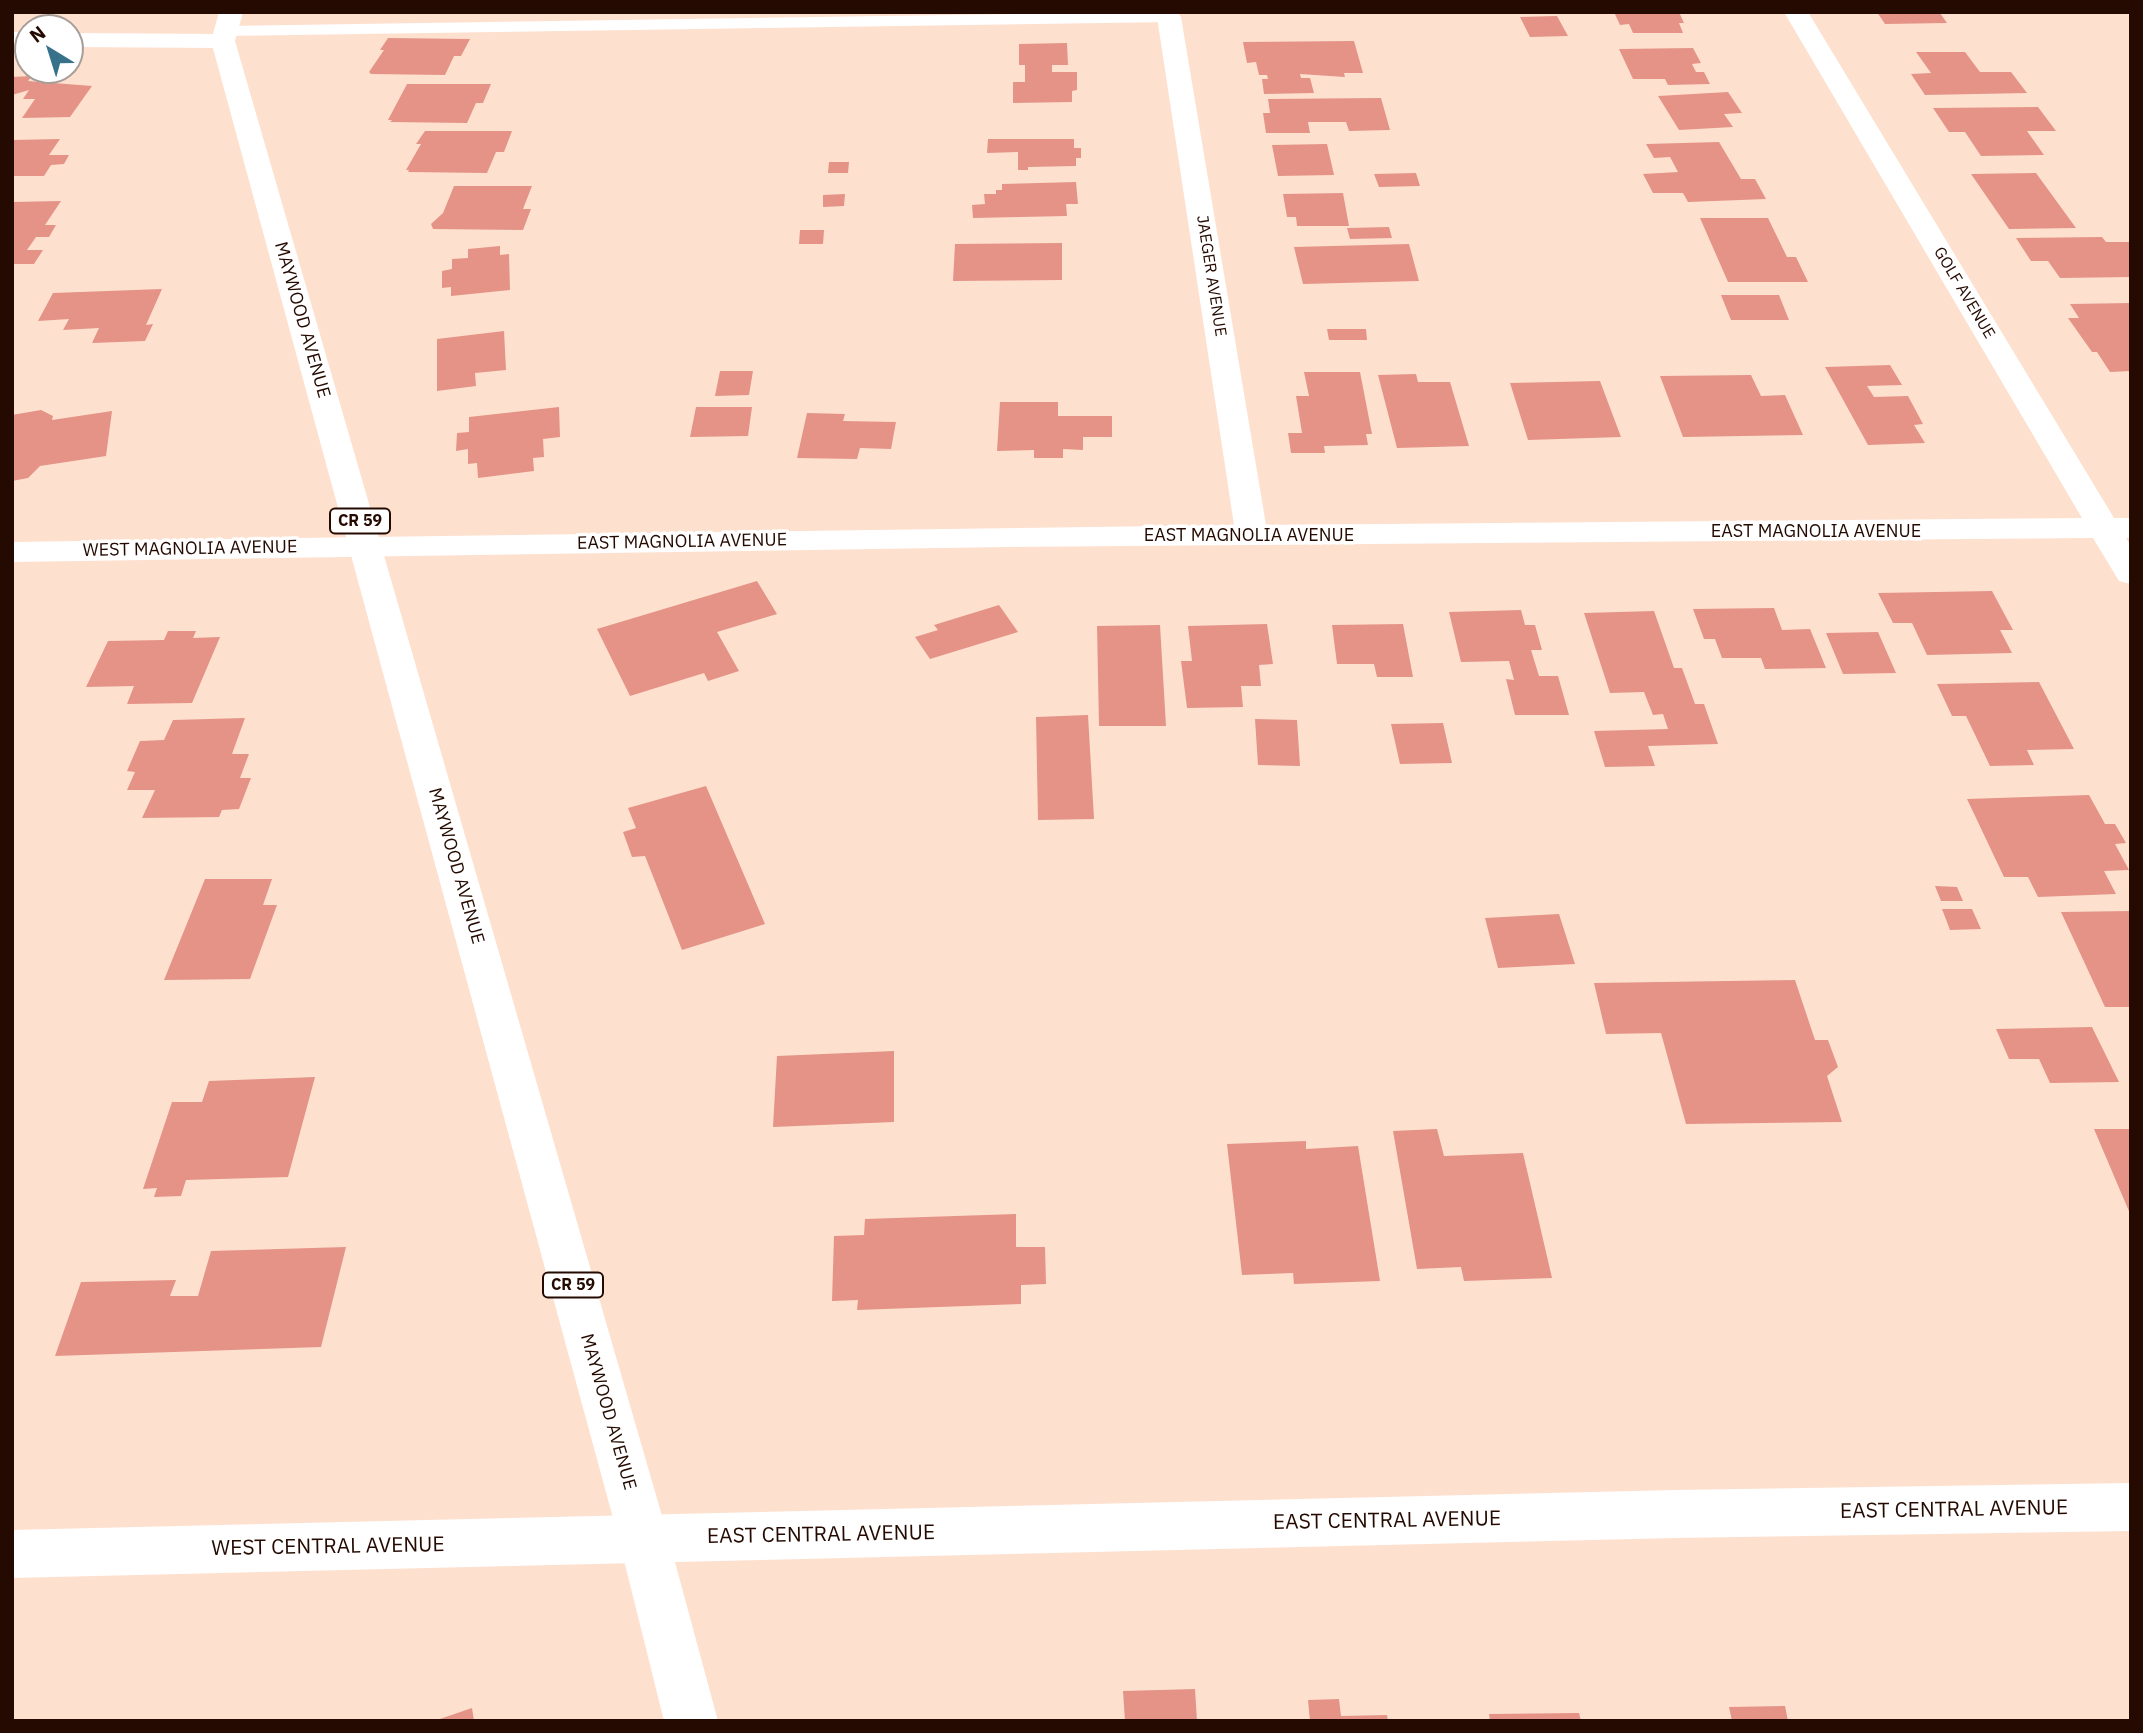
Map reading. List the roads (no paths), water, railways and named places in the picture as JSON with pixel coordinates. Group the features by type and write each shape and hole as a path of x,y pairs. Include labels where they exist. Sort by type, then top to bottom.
{"street":[{"name":"GOLF AVENUE","path":"1796,12 2118,529 2131,574"},
{"name":"JAEGER AVENUE","path":"1169,17 1252,536"},
{"path":"84,39 227,28"},
{"name":"MAYWOOD AVENUE","path":"227,28 367,546 644,1540 691,1721"},
{"name":"EAST MAGNOLIA AVENUE","path":"367,546 2118,529"},
{"name":"WEST MAGNOLIA AVENUE","path":"12,552 367,546"},
{"name":"EAST CENTRAL AVENUE","path":"644,1540 1675,1514 2131,1507"},
{"name":"WEST CENTRAL AVENUE","path":"12,1554 644,1540"}],"lane":[{"path":"227,28 1169,17"}]}
